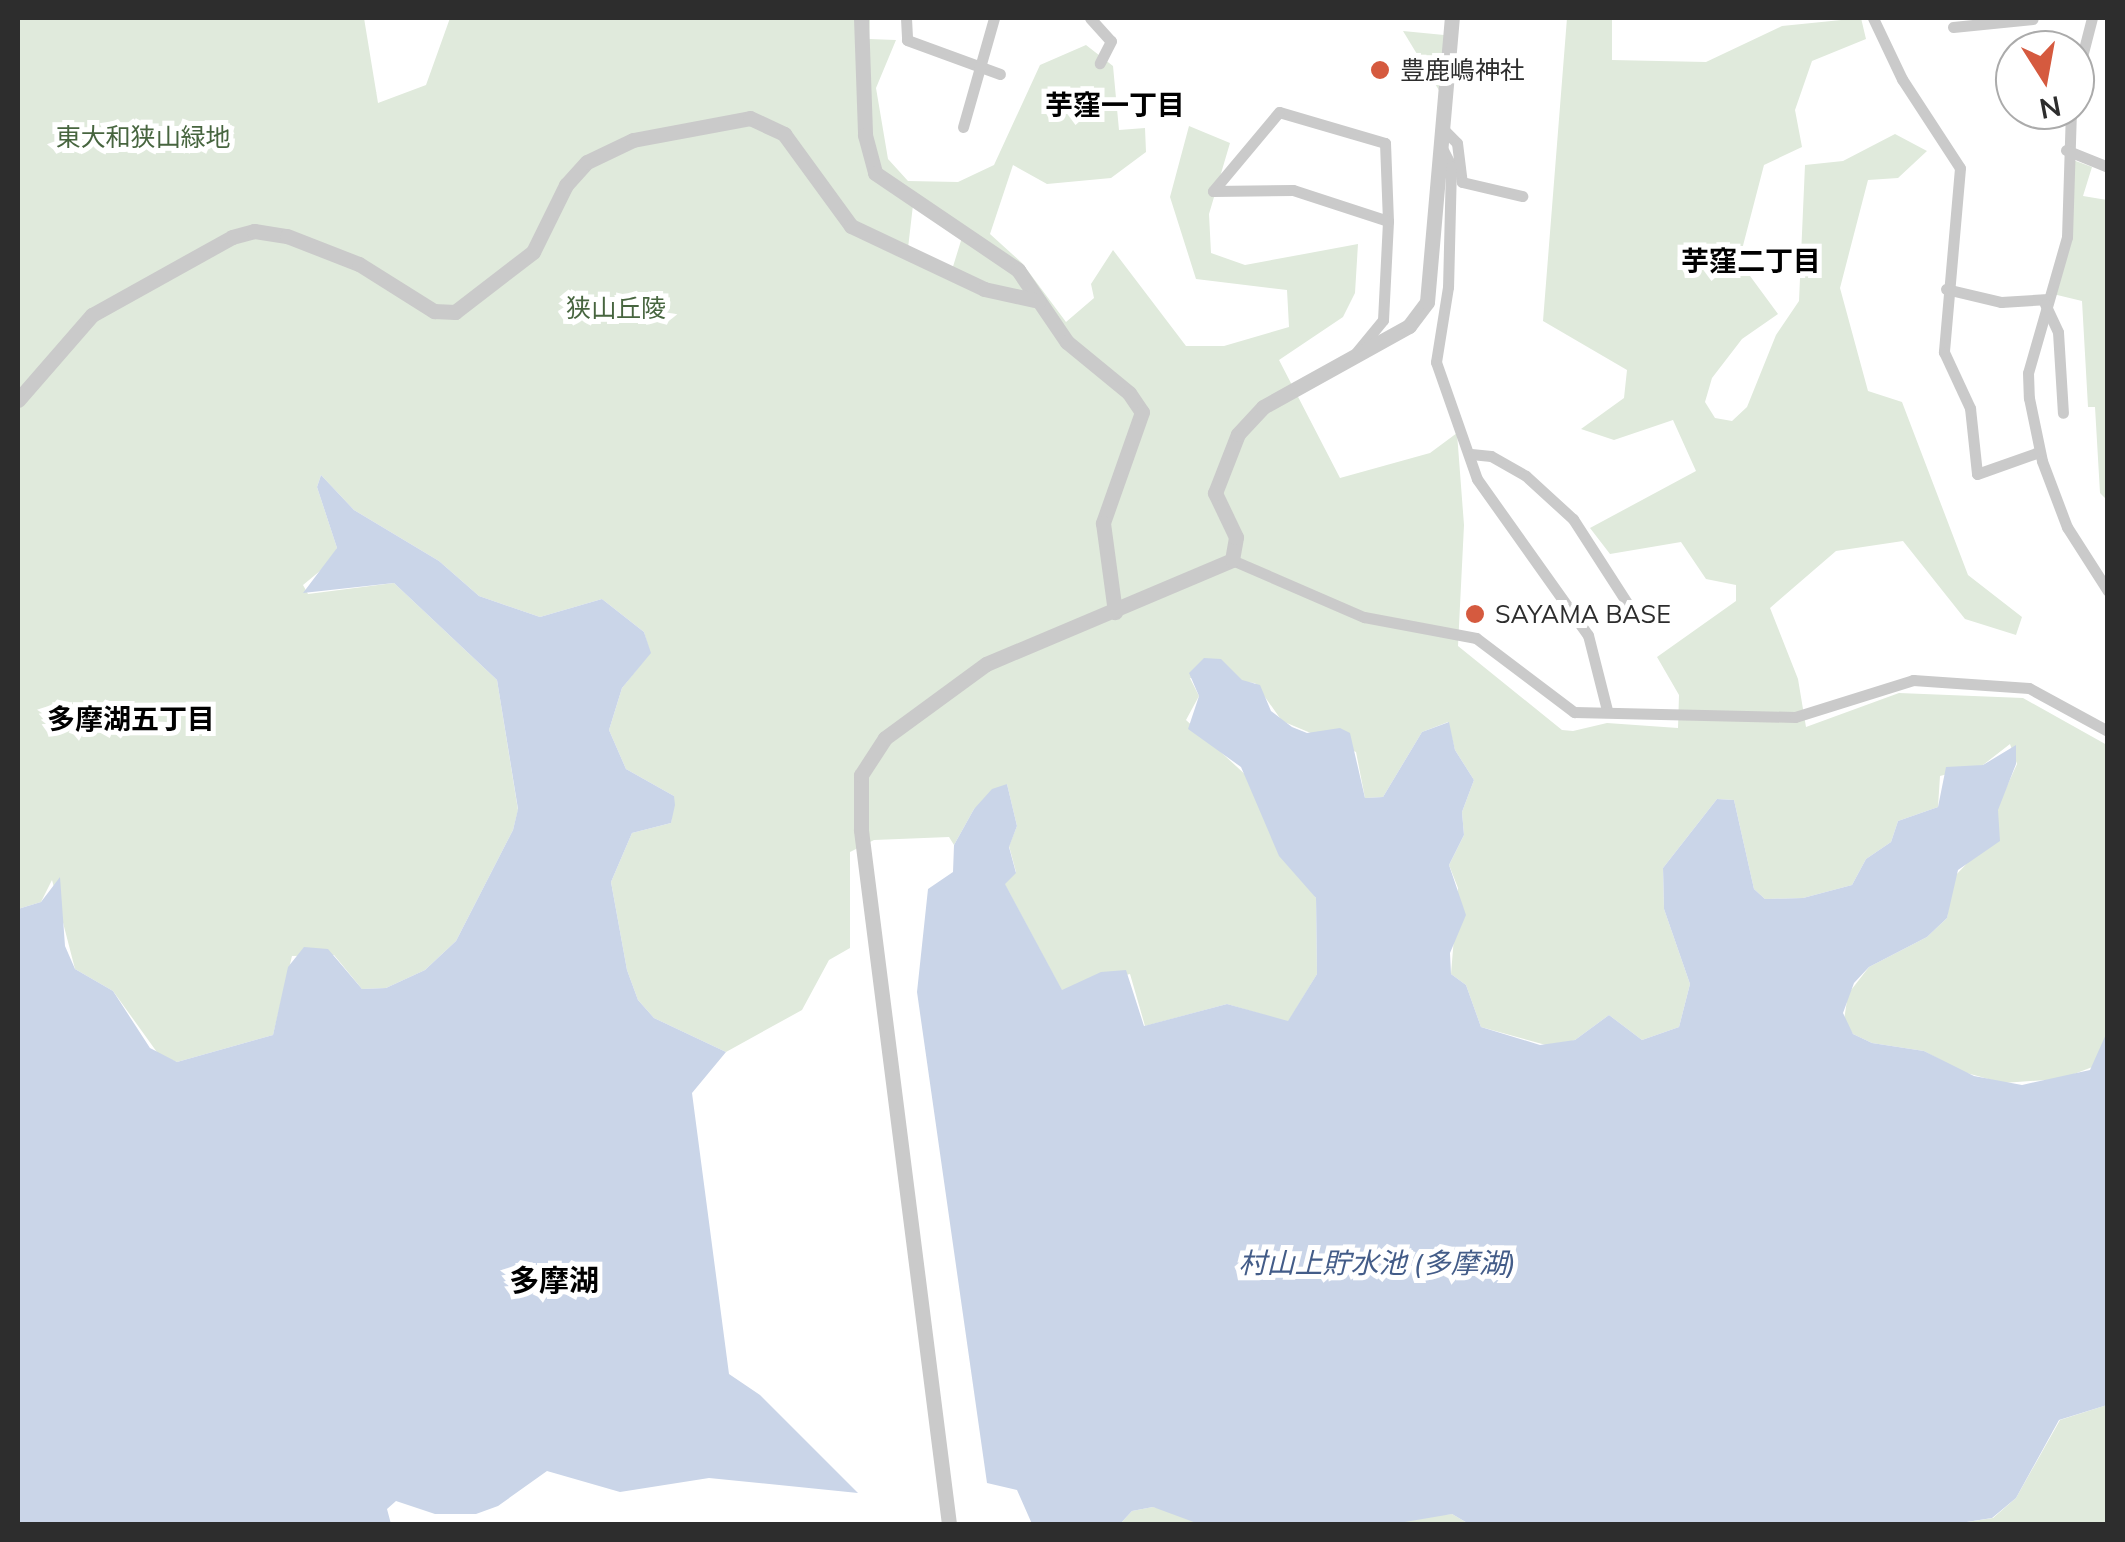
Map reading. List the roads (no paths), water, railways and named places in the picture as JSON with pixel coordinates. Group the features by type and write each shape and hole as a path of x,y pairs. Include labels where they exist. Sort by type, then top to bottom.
{"street":[{"path":"861,18 865,135 875,173 1018,270 1068,342 1129,392 1142,412 1103,523 1115,612"},
{"path":"906,18 906,40 1000,74"},
{"path":"963,127 994,18"},
{"path":"1090,18 1110,42 1100,62"},
{"path":"1232,560 1236,537 1215,493 1238,434 1263,407 1410,326 1427,302 1452,18"},
{"path":"1873,18 1902,79 1960,168 1946,289 1944,352 1970,408 1977,474 2039,452"},
{"path":"1953,27 2033,20"},
{"path":"1350,362 1383,320 1388,220 1385,143 1279,112 1213,190 1293,190 1388,220"},
{"path":"18,400 92,315 232,237 254,230 287,236 359,264 434,311 455,312 533,252 566,185 586,162 633,140 750,118 784,134 851,226 984,289 1039,301"},
{"path":"2068,130 2068,237 2028,373 2039,452 2072,538 2108,591"},
{"path":"1441,136 1457,143 1462,182 1522,196"},
{"path":"1441,136 1450,166 1450,223 1436,362 1477,479 1588,635 1607,710"},
{"path":"2066,150 2108,166"},
{"path":"1946,289 2001,302 2046,302"},
{"path":"2046,302 2060,344 2064,413"},
{"path":"1471,454 1508,464 1573,518 1638,620"},
{"path":"948,1524 858,786 878,745 951,686 1003,655 1115,612 1232,560 1364,616 1476,638 1564,710 1796,717 1913,680 2029,688 2108,731"}],"water":[{"path":"321,475 354,510 439,561 479,596 540,617 602,599 644,632 651,653 622,688 609,730 626,769 674,796 675,805 671,823 632,833 611,882 627,970 638,1000 654,1018 726,1052 692,1093 729,1374 760,1395 858,1493 709,1478 620,1492 547,1471 498,1506 476,1514 435,1514 396,1501 387,1509 391,1524 18,1524 18,909 41,902 60,877 65,946 75,969 113,991 150,1048 177,1062 273,1035 288,967 304,947 328,949 362,989 386,988 425,970 456,941 513,830 518,809 497,680 394,583 303,593 337,548 317,487"},
{"name":"村山上貯水池 (多摩湖)","path":"1204,658 1221,659 1242,680 1260,685 1271,711 1292,727 1307,733 1340,728 1350,733 1365,798 1383,797 1422,732 1449,722 1455,750 1474,780 1462,812 1464,835 1449,865 1466,915 1450,953 1451,974 1466,985 1481,1027 1540,1045 1575,1040 1609,1015 1642,1040 1679,1027 1690,984 1664,909 1663,868 1717,799 1734,800 1754,889 1765,899 1803,898 1852,885 1866,859 1891,842 1898,821 1938,807 1946,767 1983,765 2016,745 2016,764 1998,810 2000,841 1958,870 1947,918 1927,937 1869,967 1854,983 1843,1013 1853,1034 1872,1043 1924,1051 1974,1076 2022,1085 2090,1070 2107,1032 2107,1405 2059,1420 2016,1498 1992,1518 1954,1524 1469,1524 1452,1514 1393,1524 1199,1524 1153,1507 1132,1511 1120,1524 1032,1524 1017,1490 987,1483 917,992 928,889 953,872 954,845 974,809 992,789 1007,784 1017,826 1009,847 1016,873 1005,884 1062,990 1101,972 1126,970 1144,1026 1227,1004 1288,1021 1317,974 1316,898 1279,856 1241,767 1188,729 1199,696 1189,673"}],"place":[{"name":"豊鹿嶋神社","path":"1380,70"},
{"name":"SAYAMA BASE","path":"1475,614"}],"district":[{"name":"芋窪一丁目","path":"1115,105"},
{"name":"芋窪二丁目","path":"1751,261"},
{"name":"多摩湖五丁目","path":"131,719"},
{"name":"多摩湖","path":"554,1280"}],"park label":[{"name":"東大和狭山緑地","path":"143,137"},
{"name":"狭山丘陵","path":"616,308"}]}
